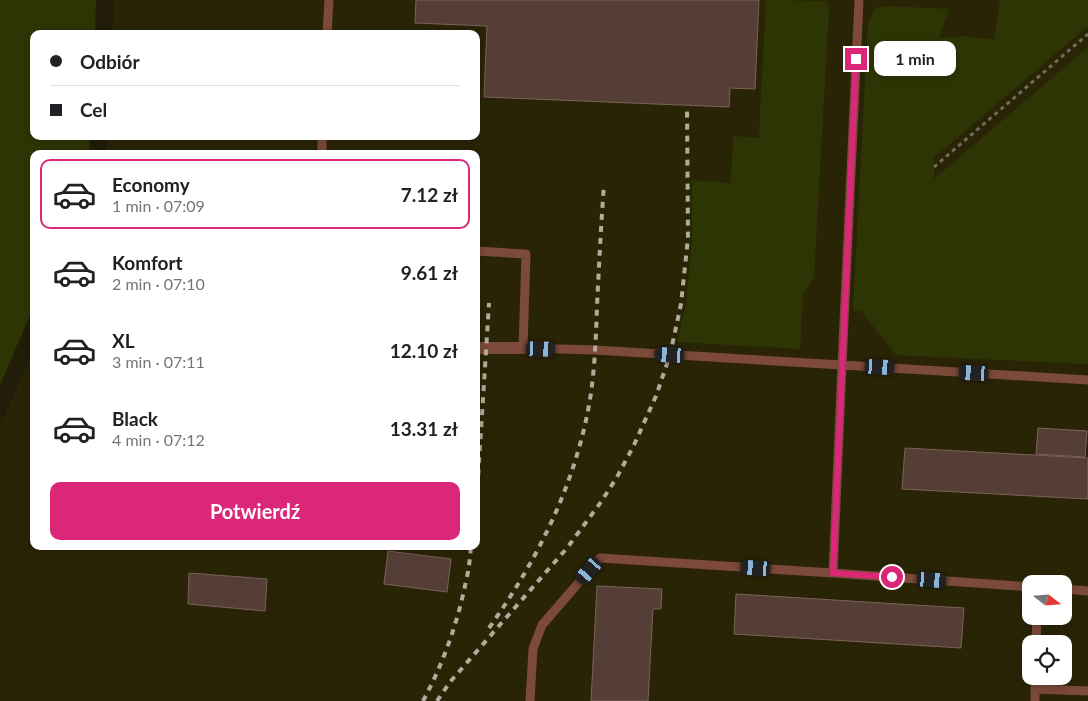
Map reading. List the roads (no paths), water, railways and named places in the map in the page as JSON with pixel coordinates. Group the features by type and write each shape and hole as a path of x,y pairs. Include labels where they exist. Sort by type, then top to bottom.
{"street":[{"path":"481,348 523,348"}],"lane":[{"path":"327,30 329,0"},
{"path":"833,573 860,0"},
{"path":"480,250 526,254 523,348 595,350 1088,380"},
{"path":"530,701 533,649 542,625 600,558 1022,586"},
{"path":"1072,589 1088,590"},
{"path":"1035,685 1035,701"},
{"path":"1035,689 1088,691"}],"railway":[{"path":"437,701 450,682 567,548 601,502 634,445 656,396 670,355 681,304 688,238 687,106"},
{"path":"489,628 540,546 566,487 577,456 591,393 604,185"},
{"path":"480,447 489,303"},
{"path":"423,701 443,658 454,627 463,596 471,550"}]}
